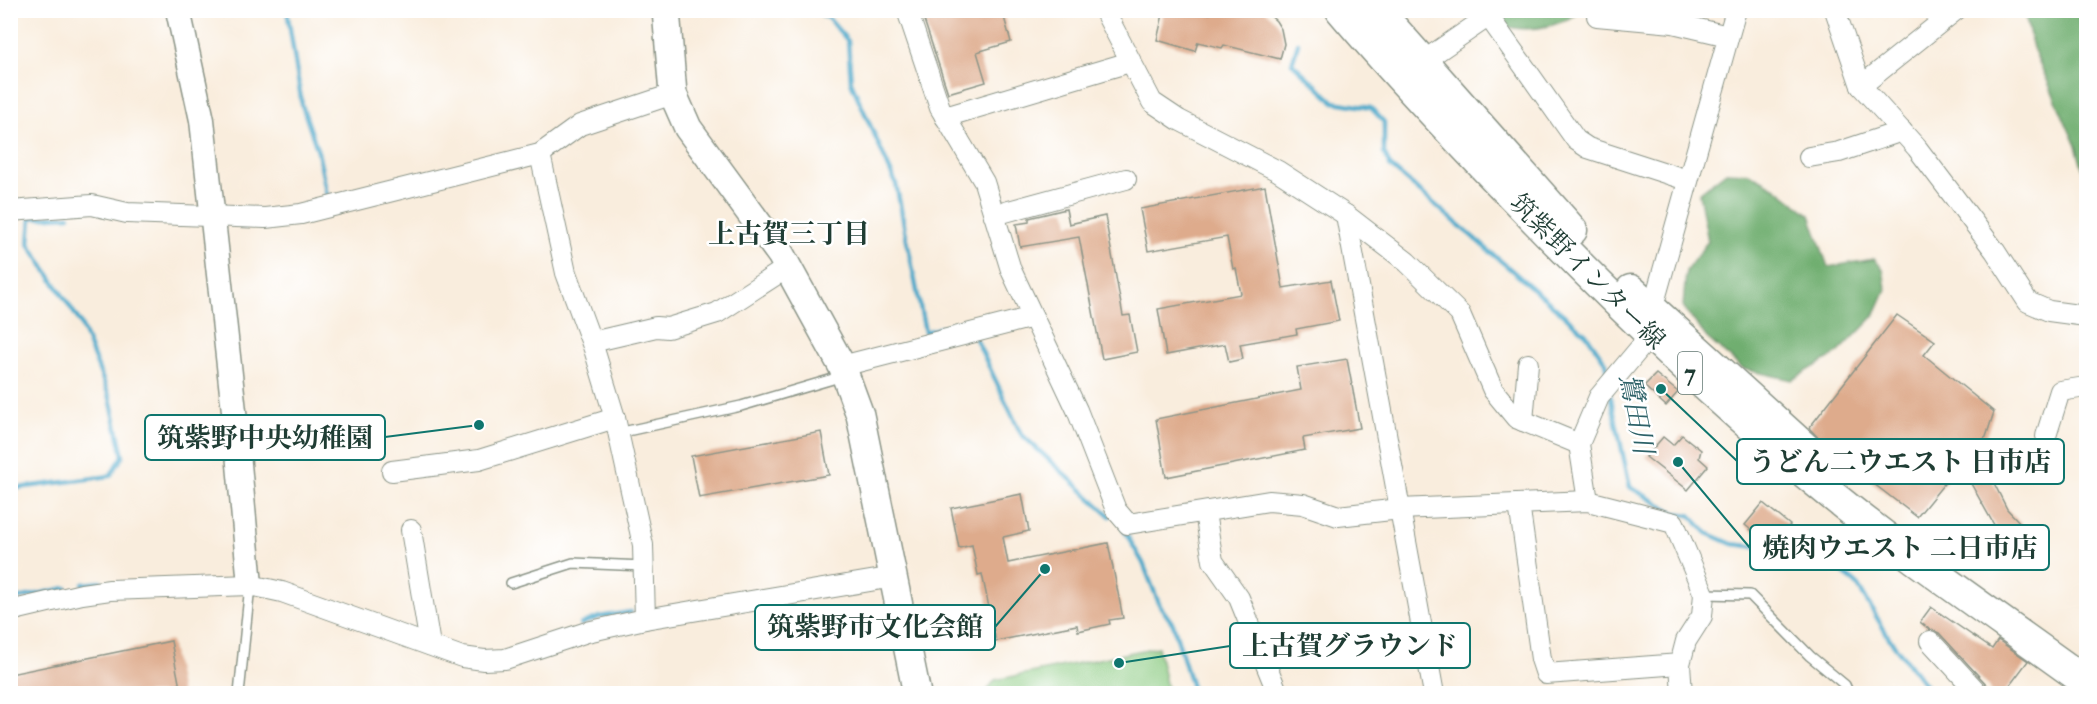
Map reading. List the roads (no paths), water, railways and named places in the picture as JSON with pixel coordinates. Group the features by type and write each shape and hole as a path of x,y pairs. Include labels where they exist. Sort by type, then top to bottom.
{"main road":[{"path":"666,10 673,94 688,128 788,267 843,371 860,416 916,693"},
{"name":"筑紫野インター線","path":"1341,10 1456,138 1651,323 1833,472 2086,659"},
{"name":"筑紫野インター線","path":"1377,10 1729,410 1823,489 2086,682"}],"street":[{"path":"178,10 202,120 235,420 250,585"},
{"path":"907,10 945,117 984,182 1011,270 1077,410 1116,510 1128,524 1269,501 1303,504 1338,516 1400,509 1587,501 1674,523 1704,594 1702,616 1686,641 1680,664 1682,693"},
{"path":"1104,10 1152,102 1179,120 1278,171 1346,215 1407,262 1460,314 1493,390 1516,418 1579,444"},
{"path":"1587,501 1579,444 1599,397 1651,323 1687,180 1736,10"},
{"path":"1835,10 1862,86 1902,130 1995,251 2028,302 2049,311 2086,316"},
{"path":"1862,86 1956,10"},
{"path":"1422,62 1487,13 1576,140 1588,148 1687,180"},
{"path":"1597,16 1673,23 1728,36"},
{"path":"945,117 1130,62"},
{"path":"10,211 92,205 127,213 212,214 265,218 301,214 540,153 580,125 673,94"},
{"path":"1809,157 1839,152 1902,130"},
{"path":"540,153 566,273 592,342 617,425 643,545 645,619"},
{"path":"994,215 1126,179"},
{"path":"1346,215 1434,693"},
{"path":"592,342 656,327 668,328 717,313 788,267"},
{"path":"843,371 1033,317"},
{"path":"1523,421 1528,364"},
{"path":"2046,436 2060,391 2086,387"},
{"path":"392,471 479,460 617,425"},
{"path":"1520,504 1540,659 1546,674 1680,664"},
{"path":"1205,513 1213,561 1239,598 1278,693"},
{"path":"411,530 430,645"},
{"path":"10,611 82,594 110,590 250,585 282,592 462,657 484,660 505,659 587,632 645,619 894,577"},
{"path":"1930,641 1979,693"}],"lane":[{"path":"617,425 741,406 843,371"},
{"path":"511,583 573,563 590,561 644,566"},
{"path":"239,693 250,585"},
{"path":"1704,594 1750,596 1810,656 1845,685 1849,693"}],"waterway":[{"path":"287,10 302,105 318,152 328,201"},
{"path":"814,10 828,18 848,41 851,82 896,184 925,332 967,321 970,327"},
{"name":"鷺田川","path":"1298,43 1292,63 1334,102 1371,108 1384,122 1384,153 1390,166 1586,334 1606,363 1608,377"},
{"path":"10,489 110,476 123,456 110,398 80,322 29,244 31,218 69,216"},
{"path":"975,337 1021,434 1110,516"},
{"name":"鷺田川","path":"1610,394 1630,487 1675,513 1690,515 1707,533 1732,544 1819,554 1856,583 1891,641 1932,694"},
{"path":"1124,530 1143,563 1160,606 1173,624 1194,694"},
{"path":"83,584 101,582"},
{"path":"10,600 66,588"},
{"path":"581,624 599,617 631,612"}],"place":[{"name":"うどん二ウエスト 日市店","path":"1661,389"},
{"name":"筑紫野中央幼稚園","path":"479,425"},
{"name":"焼肉ウエスト 二日市店","path":"1678,462"},
{"name":"筑紫野市文化会館","path":"1045,569"},
{"name":"上古賀グラウンド","path":"1119,663"}],"district":[{"name":"上古賀三丁目","path":"789,234"}]}
